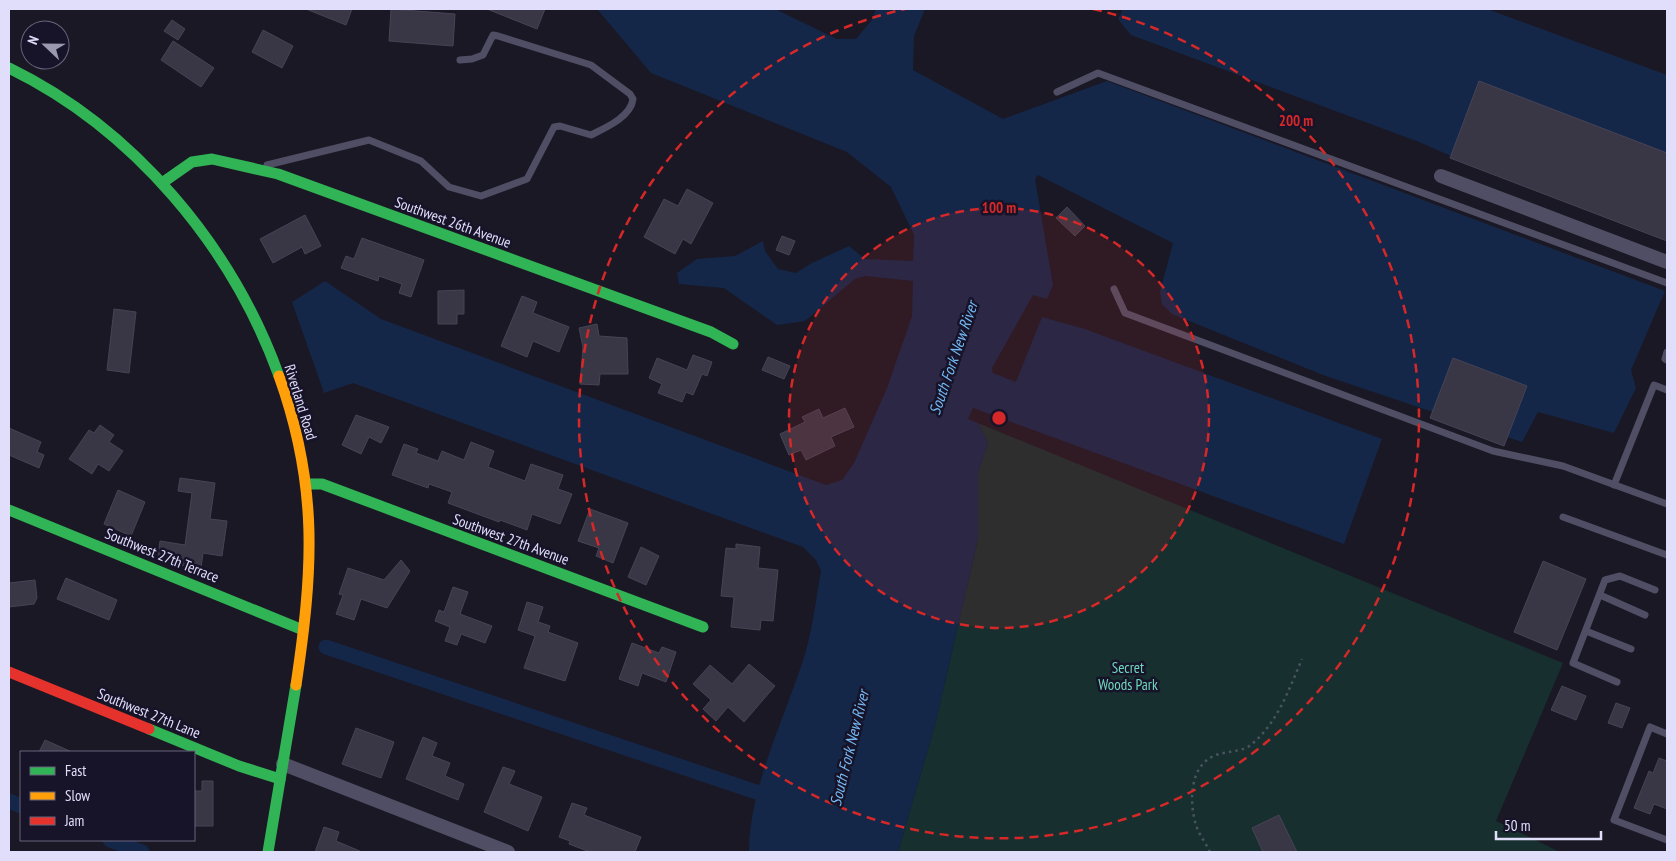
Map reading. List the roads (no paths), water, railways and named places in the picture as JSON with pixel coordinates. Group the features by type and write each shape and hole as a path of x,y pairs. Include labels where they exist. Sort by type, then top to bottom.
{"street":[{"name":"Riverland Road","path":"9,68 60,98 107,132 162,183 200,229 234,280 262,336 283,388 297,436 307,484 310,562 303,630 268,852"},
{"name":"Southwest 26th Avenue","path":"162,183 192,162 212,159 278,174 701,328 734,344"},
{"path":"1441,176 1667,262"},
{"name":"Southwest 27th Avenue","path":"307,484 322,484 703,627"},
{"name":"Southwest 27th Terrace","path":"9,510 303,630"},
{"name":"Southwest 27th Lane","path":"9,672 239,766 280,778"},
{"path":"283,764 508,852"}],"lane":[{"path":"255,169 305,154 369,140 421,161 449,186 481,196 527,179 554,127 560,126 591,136 609,127 633,103 630,94 591,65 498,36 493,35 483,55 472,60 460,60"},
{"path":"1057,92 1098,73 1667,283"},
{"path":"1114,289 1125,314 1493,451 1563,466 1666,504 1667,494"},
{"path":"1667,352 1665,359 1667,360"},
{"path":"1614,485 1654,385 1667,390"},
{"path":"1563,517 1667,555"},
{"path":"1617,682 1573,663 1605,580 1620,576 1655,590"},
{"path":"1600,595 1645,615"},
{"path":"1586,631 1631,649"},
{"path":"1667,734 1650,727 1614,820 1667,840"}],"water":[{"name":"South Fork New River","path":"597,9 775,9 837,39 856,39 871,21 876,9 925,9 914,36 913,70 1003,119 1107,81 1665,291 1631,370 1636,388 1614,433 1538,412 1522,442 1323,375 1172,314 1162,304 1160,292 1173,243 1038,175 1035,179 1053,285 1047,299 1033,295 992,368 993,373 1016,382 1042,317 1085,329 1382,439 1344,544 973,408 968,419 978,423 988,443 978,473 978,539 935,725 898,852 749,852 755,802 770,752 805,654 810,633 821,571 816,560 803,547 353,383 324,393 292,302 325,281 381,319 826,485 842,480 854,463 887,388 912,316 913,281 865,276 855,279 805,321 777,325 724,288 679,284 677,273 697,259 735,256 763,241 765,251 778,269 796,273 812,263 849,246 865,259 913,261 914,235 891,187 847,152 651,73"},
{"path":"1123,9 1487,9 1667,75 1667,238 1451,156 1419,142 1131,35 1118,19"}],"waterway":[{"path":"326,647 777,799"},
{"path":"9,801 20,806"},
{"path":"113,841 142,852"}],"park label":[{"name":"Secret Woods Park","path":"1128,676"}]}
